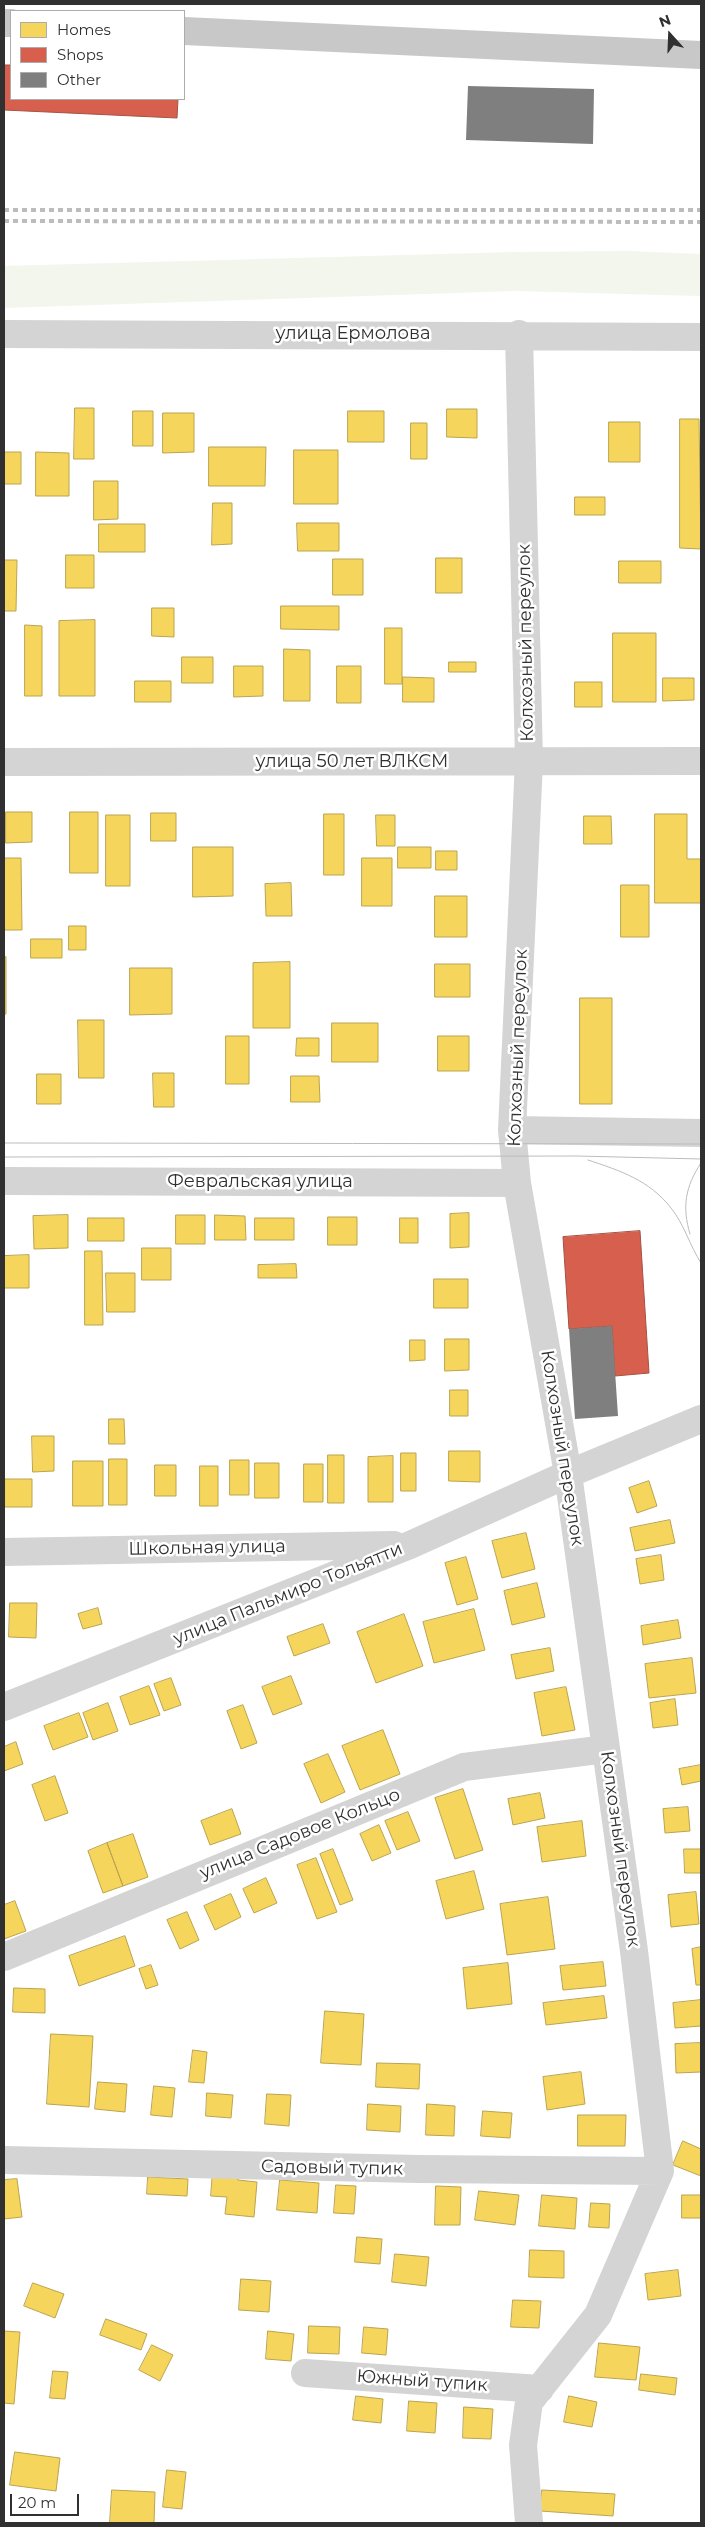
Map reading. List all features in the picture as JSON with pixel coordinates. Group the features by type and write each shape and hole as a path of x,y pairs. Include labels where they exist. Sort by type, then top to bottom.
{"main road":[{"path":"185,32 701,55"}],"street":[{"name":"улица Ермолова","path":"4,334 519,334 701,337"},
{"name":"Колхозный переулок","path":"519,334 529,761 512,1130 517,1183 568,1474 634,1951 660,2171"},
{"name":"улица 50 лет ВЛКСМ","path":"4,762 701,761"},
{"path":"512,1130 701,1133"},
{"name":"Февральская улица","path":"4,1181 517,1183"},
{"path":"568,1474 701,1420"},
{"name":"улица Пальмиро Тольятти","path":"4,1707 410,1545 568,1474"},
{"name":"Школьная улица","path":"4,1552 410,1545"},
{"name":"улица Садовое Кольцо","path":"4,1957 464,1767 606,1749"},
{"name":"Садовый тупик","path":"4,2160 419,2169 660,2171"},
{"path":"529,2523 522,2445 529,2402 598,2315 660,2171"},
{"name":"Южный тупик","path":"305,2374 540,2389"}],"shaded area":[{"path":"628,251 701,254 701,296 515,291 4,308 4,266 515,252"}],"building: Homes":[{"path":"75,408 94,408 94,459 74,459"},
{"path":"447,409 477,409 477,438 447,437"},
{"path":"133,411 153,411 153,446 133,446"},
{"path":"348,411 384,411 384,442 348,442"},
{"path":"163,413 194,413 194,452 163,453"},
{"path":"680,419 699,419 701,549 680,548"},
{"path":"609,422 640,422 640,462 609,462"},
{"path":"411,423 427,423 427,459 411,459"},
{"path":"209,447 266,447 265,486 209,486"},
{"path":"294,450 338,450 338,504 294,504"},
{"path":"4,452 21,452 21,484 4,484"},
{"path":"36,452 69,453 69,496 36,496"},
{"path":"94,481 118,481 118,519 94,520"},
{"path":"575,497 605,497 605,515 575,515"},
{"path":"213,503 232,503 232,544 212,545"},
{"path":"297,523 339,523 339,551 298,551"},
{"path":"99,524 145,524 145,552 99,552"},
{"path":"66,555 94,555 94,588 66,588"},
{"path":"436,558 462,558 462,593 436,593"},
{"path":"333,559 363,559 363,595 333,595"},
{"path":"4,560 17,560 16,611 4,611"},
{"path":"619,561 661,561 661,583 619,583"},
{"path":"281,606 339,606 339,630 281,629"},
{"path":"152,608 174,608 174,637 152,636"},
{"path":"95,620 95,696 59,696 59,621"},
{"path":"25,625 42,626 42,696 25,696"},
{"path":"385,628 402,628 402,684 385,684"},
{"path":"613,633 656,633 656,702 613,702"},
{"path":"284,649 310,650 310,701 284,701"},
{"path":"182,657 213,657 213,683 182,683"},
{"path":"449,662 476,662 476,672 449,672"},
{"path":"234,666 263,666 263,696 234,697"},
{"path":"337,666 361,666 361,703 337,703"},
{"path":"403,677 434,678 434,702 403,702"},
{"path":"663,678 694,678 694,700 663,701"},
{"path":"135,681 171,681 171,702 135,702"},
{"path":"575,682 602,682 602,707 575,707"},
{"path":"6,812 32,812 32,842 6,843"},
{"path":"70,812 98,812 98,873 70,873"},
{"path":"151,813 176,813 176,841 151,841"},
{"path":"324,814 344,814 344,875 324,875"},
{"path":"655,814 687,814 687,859 701,859 701,903 655,903"},
{"path":"106,815 130,815 130,886 106,886"},
{"path":"376,815 395,815 395,846 377,846"},
{"path":"584,816 611,816 612,844 584,844"},
{"path":"193,847 233,847 233,896 193,897"},
{"path":"398,847 431,847 431,868 398,868"},
{"path":"436,851 457,851 457,870 436,870"},
{"path":"4,858 21,858 22,930 4,930"},
{"path":"362,858 392,858 392,906 362,906"},
{"path":"291,883 292,916 266,916 265,884"},
{"path":"621,885 649,885 649,937 621,937"},
{"path":"435,896 467,896 467,937 435,937"},
{"path":"69,926 86,926 86,950 69,950"},
{"path":"31,939 62,939 62,958 31,958"},
{"path":"6,957 6,1014 4,1014 4,958"},
{"path":"290,962 290,1028 253,1028 253,963"},
{"path":"435,964 470,964 470,997 435,997"},
{"path":"130,968 172,968 172,1014 130,1015"},
{"path":"580,998 612,998 612,1104 580,1104"},
{"path":"78,1020 104,1020 104,1078 79,1078"},
{"path":"332,1023 378,1023 378,1062 332,1062"},
{"path":"226,1036 249,1036 249,1084 226,1084"},
{"path":"438,1036 469,1036 469,1071 438,1071"},
{"path":"297,1038 319,1038 319,1056 296,1056"},
{"path":"153,1073 174,1073 174,1107 154,1107"},
{"path":"37,1074 61,1074 61,1104 37,1104"},
{"path":"291,1076 319,1076 320,1102 291,1102"},
{"path":"469,1213 469,1247 450,1248 450,1214"},
{"path":"68,1215 68,1248 34,1249 33,1216"},
{"path":"176,1215 205,1215 205,1244 176,1244"},
{"path":"215,1215 245,1216 246,1240 215,1240"},
{"path":"328,1217 357,1217 357,1245 328,1245"},
{"path":"88,1218 124,1218 124,1241 88,1241"},
{"path":"255,1218 294,1218 294,1240 255,1240"},
{"path":"400,1218 418,1218 418,1243 400,1243"},
{"path":"142,1248 171,1248 171,1280 142,1280"},
{"path":"85,1251 102,1251 103,1325 85,1325"},
{"path":"29,1255 29,1288 4,1288 4,1256"},
{"path":"296,1264 297,1278 258,1278 258,1265"},
{"path":"106,1273 135,1273 135,1312 107,1312"},
{"path":"434,1279 468,1279 468,1308 434,1308"},
{"path":"445,1339 469,1339 469,1370 445,1371"},
{"path":"410,1340 425,1340 425,1360 410,1361"},
{"path":"450,1390 468,1390 468,1416 450,1416"},
{"path":"109,1419 124,1419 125,1444 109,1444"},
{"path":"32,1436 54,1436 54,1471 33,1472"},
{"path":"449,1451 480,1451 480,1482 449,1481"},
{"path":"401,1453 416,1453 416,1491 401,1491"},
{"path":"328,1455 344,1455 344,1503 328,1503"},
{"path":"393,1456 393,1502 368,1502 368,1457"},
{"path":"109,1459 127,1459 127,1505 109,1505"},
{"path":"230,1460 249,1460 249,1495 230,1495"},
{"path":"73,1461 103,1461 103,1506 73,1506"},
{"path":"255,1463 279,1463 279,1498 255,1498"},
{"path":"304,1464 323,1464 323,1502 304,1502"},
{"path":"155,1465 176,1465 176,1496 155,1496"},
{"path":"200,1466 218,1466 218,1506 200,1506"},
{"path":"5,1479 32,1479 32,1507 5,1507"},
{"path":"649,1481 657,1506 637,1513 629,1488"},
{"path":"670,1520 675,1543 635,1551 630,1528"},
{"path":"526,1533 535,1569 502,1578 492,1541"},
{"path":"661,1555 664,1580 640,1584 636,1559"},
{"path":"466,1557 478,1599 457,1605 445,1563"},
{"path":"537,1583 545,1617 512,1625 504,1591"},
{"path":"10,1603 37,1603 36,1638 9,1637"},
{"path":"98,1608 102,1624 83,1629 78,1614"},
{"path":"474,1609 485,1650 434,1663 423,1622"},
{"path":"404,1614 423,1666 376,1683 357,1632"},
{"path":"678,1620 681,1638 643,1645 641,1626"},
{"path":"323,1624 330,1643 294,1656 287,1637"},
{"path":"550,1648 554,1671 516,1679 511,1655"},
{"path":"692,1658 696,1693 649,1698 645,1664"},
{"path":"291,1676 302,1704 273,1715 262,1687"},
{"path":"171,1678 181,1705 164,1711 154,1684"},
{"path":"149,1686 160,1715 130,1725 120,1697"},
{"path":"566,1687 575,1730 542,1736 534,1693"},
{"path":"675,1699 678,1725 653,1728 650,1703"},
{"path":"108,1703 118,1731 93,1740 83,1713"},
{"path":"243,1705 257,1743 241,1749 227,1711"},
{"path":"79,1713 88,1737 53,1750 44,1726"},
{"path":"383,1730 400,1774 360,1790 342,1746"},
{"path":"16,1742 23,1764 4,1771 4,1747"},
{"path":"328,1754 345,1792 321,1803 304,1764"},
{"path":"701,1765 701,1781 682,1785 679,1769"},
{"path":"55,1776 68,1813 45,1821 32,1785"},
{"path":"463,1789 483,1850 455,1859 435,1798"},
{"path":"540,1793 545,1818 513,1825 508,1799"},
{"path":"688,1807 690,1831 665,1833 663,1809"},
{"path":"232,1809 241,1834 210,1845 201,1821"},
{"path":"408,1812 420,1841 397,1850 385,1821"},
{"path":"582,1821 586,1856 542,1862 537,1827"},
{"path":"379,1825 391,1853 372,1861 360,1834"},
{"path":"133,1834 148,1877 123,1886 107,1843"},
{"path":"107,1843 123,1886 103,1893 88,1851"},
{"path":"333,1849 353,1900 340,1905 320,1854"},
{"path":"684,1849 701,1849 701,1873 685,1873"},
{"path":"316,1858 337,1912 317,1919 297,1865"},
{"path":"474,1871 484,1909 446,1919 436,1881"},
{"path":"266,1878 277,1903 254,1913 243,1889"},
{"path":"696,1892 699,1924 671,1927 668,1895"},
{"path":"231,1894 241,1917 215,1930 204,1906"},
{"path":"548,1897 555,1949 507,1955 500,1904"},
{"path":"15,1901 26,1931 4,1939 4,1905"},
{"path":"187,1912 199,1940 180,1949 167,1920"},
{"path":"125,1936 135,1966 79,1986 69,1956"},
{"path":"701,1947 701,1985 696,1985 692,1949"},
{"path":"603,1962 606,1986 563,1990 560,1966"},
{"path":"508,1963 512,2004 467,2009 463,1968"},
{"path":"151,1965 158,1985 146,1989 139,1969"},
{"path":"14,1988 45,1989 45,2013 13,2012"},
{"path":"604,1996 607,2018 546,2025 543,2003"},
{"path":"701,2000 701,2026 675,2028 673,2003"},
{"path":"325,2011 364,2014 361,2065 321,2063"},
{"path":"51,2034 93,2036 89,2107 47,2104"},
{"path":"701,2043 701,2072 676,2073 675,2044"},
{"path":"193,2050 207,2052 204,2083 189,2082"},
{"path":"377,2063 420,2064 419,2089 376,2087"},
{"path":"581,2072 585,2104 547,2110 543,2077"},
{"path":"98,2082 127,2084 125,2112 95,2109"},
{"path":"154,2086 175,2088 172,2117 151,2115"},
{"path":"207,2093 233,2095 231,2118 206,2116"},
{"path":"267,2094 291,2095 289,2126 265,2124"},
{"path":"368,2104 401,2106 400,2132 367,2130"},
{"path":"427,2104 455,2106 454,2136 426,2135"},
{"path":"483,2111 512,2113 510,2138 481,2136"},
{"path":"578,2115 626,2115 625,2146 578,2146"},
{"path":"683,2141 701,2149 701,2176 673,2165"},
{"path":"213,2170 238,2172 238,2180 257,2182 254,2217 225,2214 227,2197 211,2196"},
{"path":"148,2177 188,2179 187,2196 147,2194"},
{"path":"17,2179 22,2217 4,2219 4,2180"},
{"path":"280,2180 319,2183 317,2213 277,2210"},
{"path":"336,2185 356,2186 354,2214 334,2213"},
{"path":"436,2186 461,2187 460,2225 435,2225"},
{"path":"479,2191 519,2195 515,2225 475,2220"},
{"path":"542,2195 577,2198 575,2229 539,2226"},
{"path":"682,2195 701,2195 701,2218 682,2218"},
{"path":"591,2203 610,2204 609,2228 589,2227"},
{"path":"357,2237 382,2239 380,2264 355,2262"},
{"path":"530,2250 564,2251 564,2278 529,2277"},
{"path":"395,2254 429,2257 426,2286 392,2282"},
{"path":"678,2270 681,2296 648,2300 645,2274"},
{"path":"241,2279 271,2281 269,2312 239,2310"},
{"path":"33,2283 64,2294 55,2318 24,2306"},
{"path":"513,2300 541,2301 539,2328 511,2327"},
{"path":"106,2319 147,2334 141,2350 100,2335"},
{"path":"309,2326 340,2327 339,2354 308,2353"},
{"path":"364,2327 388,2329 386,2355 362,2353"},
{"path":"4,2331 20,2332 14,2404 4,2403"},
{"path":"268,2331 294,2334 291,2361 266,2359"},
{"path":"599,2343 640,2347 636,2380 595,2377"},
{"path":"152,2345 173,2355 160,2381 139,2370"},
{"path":"53,2371 68,2372 65,2399 50,2398"},
{"path":"641,2374 677,2378 675,2395 639,2390"},
{"path":"356,2396 383,2399 381,2423 353,2420"},
{"path":"569,2396 597,2402 592,2427 564,2422"},
{"path":"409,2401 437,2403 435,2433 407,2431"},
{"path":"464,2407 493,2409 491,2439 463,2438"},
{"path":"15,2452 60,2458 56,2491 10,2485"},
{"path":"167,2470 186,2472 182,2509 163,2507"},
{"path":"112,2490 155,2492 154,2523 110,2523"},
{"path":"542,2490 615,2494 613,2516 540,2511"}],"building: Shops":[{"path":"4,65 10,65 10,100 178,100 177,118 4,110"},
{"path":"640,1231 649,1373 615,1376 612,1326 569,1329 563,1237"}],"building: Other":[{"path":"468,86 594,89 593,144 466,140"},
{"path":"612,1326 618,1416 575,1419 569,1329"}],"tram line":[{"path":"4,1143 701,1144"},
{"path":"4,1157 577,1156 701,1159"},
{"path":"588,1160 612,1168 644,1183 662,1198 680,1221 701,1263"},
{"path":"690,1234 686,1215 686,1197 691,1180 701,1163"}],"railway":[{"path":"4,210 701,210"},
{"path":"4,221 701,222"}]}
